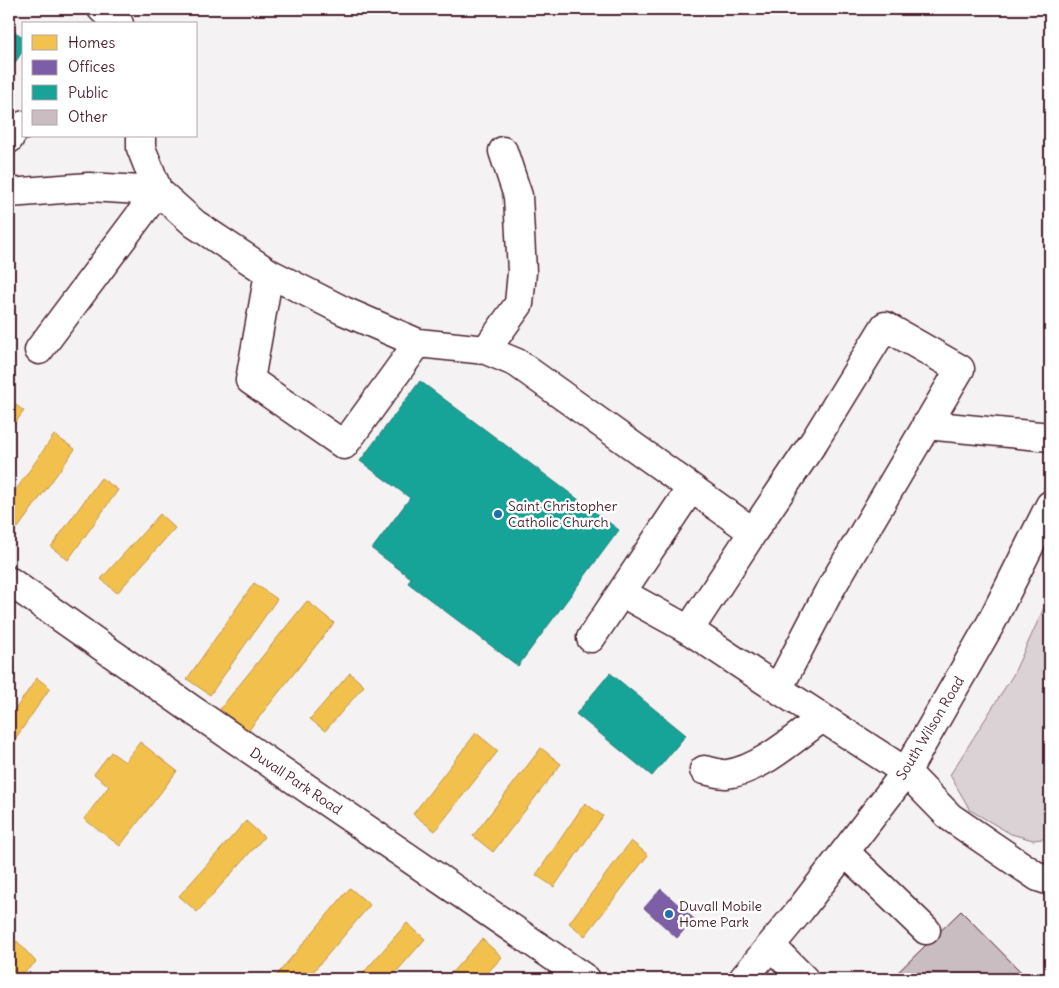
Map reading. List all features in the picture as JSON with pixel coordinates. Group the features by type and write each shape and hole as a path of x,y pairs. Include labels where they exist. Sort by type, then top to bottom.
{"street":[{"path":"102,9 117,22"},
{"path":"9,139 14,130 22,126"},
{"path":"141,138 141,148 158,191 195,224 269,273 344,311 418,342 486,350 517,363 753,532"},
{"path":"486,350 519,304 521,288 522,272 518,196 503,151"},
{"path":"9,193 90,186 158,191"},
{"path":"39,350 158,191"},
{"path":"269,273 250,380 344,445 418,342"},
{"path":"689,630 815,440 885,326 960,368 828,593 778,689"},
{"path":"926,425 1050,437"},
{"path":"591,638 691,488"},
{"name":"South Wilson Road","path":"744,979 906,772 991,622 1050,505"},
{"name":"Duvall Park Road","path":"9,581 191,709 586,979"},
{"path":"622,593 689,630 906,772 950,817 1046,877"},
{"path":"704,770 726,774 745,768 774,754 822,718"},
{"path":"845,852 926,930"},
{"path":"771,946 804,979"}],"shaded area":[{"path":"1050,595 1050,838 1033,840 1011,834 970,810 950,775 1013,675"}],"building: Homes":[{"path":"9,400 24,411 9,431"},
{"path":"54,435 75,449 18,528 9,521 9,500"},
{"path":"101,478 118,490 68,560 51,547"},
{"path":"160,514 175,528 117,593 101,579"},
{"path":"254,583 277,599 210,695 187,679"},
{"path":"307,601 334,623 248,731 220,709"},
{"path":"350,673 364,686 325,731 310,719"},
{"path":"37,678 50,688 9,748 9,718"},
{"path":"476,733 498,751 435,831 413,814"},
{"path":"140,742 177,771 120,846 84,819 109,786 94,774 111,752 125,762"},
{"path":"541,748 561,764 493,852 473,836"},
{"path":"585,803 603,816 554,887 536,875"},
{"path":"246,821 264,837 197,912 179,896"},
{"path":"631,841 648,855 585,936 569,923"},
{"path":"350,888 370,905 307,979 277,979 275,977"},
{"path":"407,923 425,939 390,979 358,979"},
{"path":"482,939 502,957 482,979 446,979"},
{"path":"17,941 36,962 17,979 9,979 9,949"}],"building: Offices":[{"name":"Duvall Mobile Home Park","path":"661,889 694,919 677,938 644,908"}],"building: Public":[{"path":"9,28 22,37 22,52 9,72"},
{"name":"Saint Christopher Catholic Church","path":"420,381 619,530 518,666 408,583 411,578 372,549 410,498 360,461"},
{"path":"610,673 686,735 652,776 576,714"}],"building: Other":[{"path":"961,911 1028,979 891,979"}],"place":[{"name":"Saint Christopher Catholic Church","path":"498,514"},
{"name":"Duvall Mobile Home Park","path":"669,914"}]}
